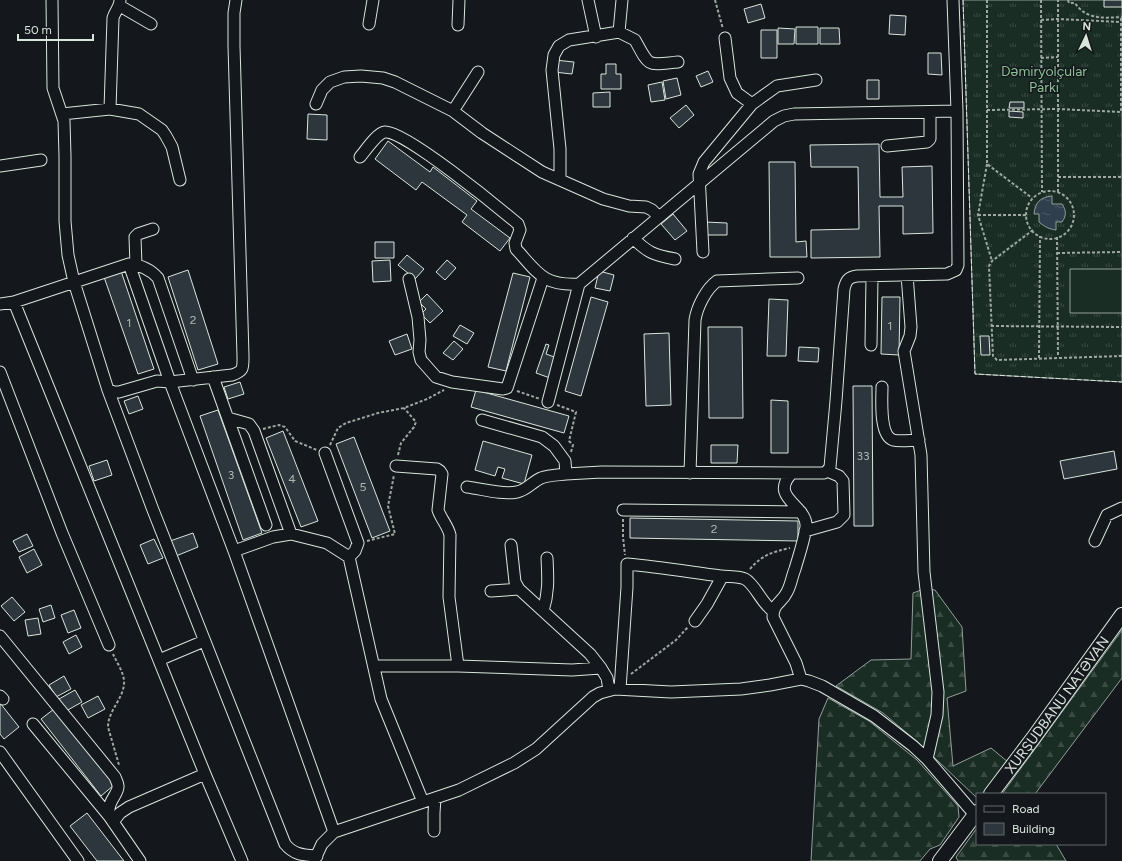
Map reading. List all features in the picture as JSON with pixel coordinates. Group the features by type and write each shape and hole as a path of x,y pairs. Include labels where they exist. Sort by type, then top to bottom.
{"main road":[{"name":"XURŞUDBANU NATƏVAN","path":"992,793 1122,615"},
{"path":"946,859 976,813"}],"street":[{"path":"52,0 53,88 62,114 65,156 65,221 68,255 74,282 108,390 204,641 285,844 290,850 300,855 315,858 322,844 334,832 459,790 514,763 536,749 593,697 609,690 620,689 660,692 741,689 801,680 822,686 874,716 913,746 927,759 976,813"},
{"path":"108,390 114,392 157,381 170,382 232,375 239,373 243,368 234,46 234,13 236,0"},
{"path":"369,24 373,0"},
{"path":"458,25 459,0"},
{"path":"588,0 596,37"},
{"path":"619,32 622,0"},
{"path":"827,471 831,462 844,289 846,283 852,277 947,274 956,270 958,265 957,111 953,0"},
{"path":"110,109 113,18 115,12 120,3 151,24"},
{"path":"560,180 560,149 552,70 554,55 559,46 569,40 596,37 619,32 636,40 643,56 648,62 656,64 678,62"},
{"path":"725,38 730,78 737,93 752,104"},
{"path":"453,111 478,72"},
{"path":"316,104 322,90 330,82 344,77 361,76 383,78 395,82 453,111 482,133 542,172 604,199 628,206 646,207 652,210 659,217"},
{"path":"703,252 700,174 704,162 752,104 777,86 816,80"},
{"path":"62,114 110,109 139,114 162,130 172,147 180,180"},
{"path":"548,402 579,284 774,121 784,116 794,114 957,111"},
{"path":"887,146 927,142 930,139 930,112"},
{"path":"360,157 379,134 388,132 431,156 518,224 520,230 515,243 516,249 542,278 556,284 579,284"},
{"path":"0,166 40,160"},
{"path":"153,229 138,234 135,237 133,264 170,382 234,551 334,832"},
{"path":"633,238 644,249 655,255 675,258"},
{"path":"0,304 14,302 133,264 152,272 158,278 192,380"},
{"path":"906,275 911,327 910,336 904,351 921,455 924,572 938,692 937,715 927,759"},
{"path":"871,345 872,276"},
{"path":"409,279 418,317 420,340 419,352 421,360 436,377 452,382 498,389 506,388 542,278"},
{"path":"690,473 695,320 696,313 711,285 717,281 798,278"},
{"path":"14,302 205,774 242,861"},
{"path":"0,372 62,533 109,645"},
{"path":"213,377 266,525"},
{"path":"882,387 883,426 886,434 893,440 919,440"},
{"path":"228,418 249,424 254,431 291,534"},
{"path":"482,420 542,436 554,446 565,461 566,474"},
{"path":"325,453 358,544 355,551 349,557"},
{"path":"396,466 437,469 440,470 442,474 438,510 449,530 450,536 449,597 458,666"},
{"path":"467,487 509,493 519,492 543,477 602,472 818,473 827,471 839,476 843,481 844,515 837,522 805,531"},
{"path":"792,473 787,478 784,488 791,502 805,517 806,524 802,546 788,590 782,600 775,606 773,617 796,663 801,680"},
{"path":"1095,541 1108,515 1122,508"},
{"path":"623,510 801,512"},
{"path":"234,551 273,537 291,534 327,544 349,557 381,699 423,802"},
{"path":"511,545 515,582 519,589 590,654 602,668 607,678 609,690"},
{"path":"543,611 549,585 547,558"},
{"path":"620,689 627,587 627,564 654,566 722,577 742,578 749,582 766,605 773,611"},
{"path":"695,621 707,604 722,577"},
{"path":"491,591 519,589"},
{"path":"0,636 115,777 118,789 110,800 108,809 111,819"},
{"path":"159,660 204,641"},
{"path":"374,666 458,666 572,670 602,668"},
{"path":"33,724 111,819 140,861"},
{"path":"0,752 78,861"},
{"path":"111,819 129,807 205,774"},
{"path":"434,831 435,798"}],"path":[{"path":"716,0 725,38"},
{"path":"987,0 987,164 978,215 992,261"},
{"path":"1041,0 1042,192"},
{"path":"1058,0 1058,192"},
{"path":"1068,0 1070,3 1075,3 1080,10 1090,16 1121,17 1120,117"},
{"path":"1041,20 1058,19 1121,22"},
{"path":"1041,58 1058,57"},
{"path":"987,110 1058,109 1121,112"},
{"path":"987,164 1032,198"},
{"path":"1058,177 1122,177"},
{"path":"1042,192 1058,192 1069,199 1074,212 1072,225 1063,235 1050,239 1040,236 1033,230 1028,224 1026,211 1032,198 1042,192"},
{"path":"978,215 1027,214"},
{"path":"1033,230 992,261 989,266 993,356 996,360 1122,356"},
{"path":"1039,358 1040,236"},
{"path":"1057,237 1058,358"},
{"path":"1058,253 1122,252"},
{"path":"991,326 1122,327"},
{"path":"254,431 279,425 285,427 294,441 325,453 338,428 346,423 378,413 404,408 427,400 442,391 452,382"},
{"path":"358,544 396,534 388,506 391,487 402,444 416,422 404,408"},
{"path":"569,442 573,430"},
{"path":"623,510 624,548"},
{"path":"742,578 759,558 780,550 802,546"},
{"path":"620,689 631,674 676,640 695,621"},
{"path":"109,645 123,676 124,683 108,722 108,727 120,766 117,781"}],"green space":[{"name":"Dəmiryolçular Parkı","path":"963,0 1122,0 1122,382 975,374"},
{"path":"1070,269 1122,269 1122,313 1070,313"},
{"path":"924,589 935,590 962,627 966,691 947,698 953,766 991,748 1008,762 984,793 976,793 976,797 920,744 883,713 836,686 871,660 911,659 913,593"},
{"path":"1122,630 1122,678 1036,793 1003,793"},
{"path":"828,698 869,721 917,760 958,806 959,817 940,845 930,849 920,861 811,861 819,719"},
{"path":"976,829 976,845 1057,845 1066,861 958,861 956,857"}],"water":[{"path":"1052,196 1052,204 1062,204 1065,213 1065,217 1062,222 1056,222 1056,230 1041,224 1039,222 1039,214 1034,214 1037,204 1041,199"}],"building":[{"path":"1104,0 1122,0 1122,7 1104,7"},
{"path":"761,4 765,18 748,23 744,9"},
{"path":"890,15 906,16 905,35 889,34"},
{"path":"796,27 818,27 818,44 796,44"},
{"path":"778,28 795,29 794,44 778,44"},
{"path":"820,28 839,28 840,44 820,44"},
{"path":"761,30 777,30 777,58 761,58"},
{"path":"928,53 941,53 942,75 928,74"},
{"path":"555,60 574,62 572,74 554,72"},
{"path":"606,64 616,64 616,74 621,74 621,89 601,89 601,74 606,74"},
{"path":"708,71 713,82 701,87 696,76"},
{"path":"677,78 681,95 666,99 663,81"},
{"path":"867,80 879,80 879,99 867,99"},
{"path":"662,82 665,100 651,102 648,85"},
{"path":"610,92 610,107 593,107 593,93"},
{"path":"1010,102 1024,102 1024,108 1009,108"},
{"path":"686,105 694,115 679,128 670,118"},
{"path":"1009,111 1023,112 1023,118 1009,117"},
{"path":"308,114 327,115 327,140 307,139"},
{"path":"388,141 430,172 433,167 477,201 471,209 510,238 500,251 462,222 467,215 422,182 416,190 375,159"},
{"path":"879,144 880,197 903,197 902,167 932,166 933,233 903,234 903,206 879,206 880,257 811,258 811,230 859,229 858,167 811,167 810,145"},
{"path":"769,162 795,162 796,242 806,241 807,257 770,257"},
{"path":"673,214 687,231 675,240 661,224"},
{"path":"705,222 727,223 727,235 704,235"},
{"path":"375,242 394,242 394,258 375,258"},
{"path":"407,255 424,269 415,279 398,265"},
{"path":"390,260 391,281 373,282 372,261"},
{"path":"447,260 456,268 445,280 436,272"},
{"path":"188,270 218,364 198,370 168,277"},
{"path":"121,271 154,369 138,374 104,277"},
{"path":"599,271 614,275 610,291 595,288"},
{"path":"513,273 530,277 506,371 488,367"},
{"path":"427,294 443,311 430,323 421,314 426,309 419,302"},
{"path":"591,297 608,302 581,396 565,391"},
{"path":"882,297 900,297 899,355 881,354"},
{"path":"769,299 788,300 786,356 767,356"},
{"path":"460,325 474,333 467,344 453,336"},
{"path":"708,327 742,327 743,418 709,418"},
{"path":"669,333 671,405 646,406 644,334"},
{"path":"407,334 412,349 395,355 389,341"},
{"path":"980,336 989,336 990,355 981,355"},
{"path":"454,341 463,349 453,360 443,353"},
{"path":"546,344 549,345 546,354 557,358 550,378 536,373"},
{"path":"799,347 819,348 818,362 798,361"},
{"path":"240,382 244,394 228,399 224,387"},
{"path":"853,386 872,386 873,526 854,526"},
{"path":"476,390 569,416 564,433 471,407"},
{"path":"138,396 143,409 129,414 124,401"},
{"path":"771,400 788,401 788,453 771,453"},
{"path":"218,410 262,533 243,540 200,416"},
{"path":"283,431 318,521 301,527 266,438"},
{"path":"354,437 390,531 372,538 336,444"},
{"path":"483,441 532,455 524,484 502,478 505,469 498,467 495,476 475,470"},
{"path":"711,445 738,445 737,463 711,463"},
{"path":"1114,451 1117,469 1064,479 1060,461"},
{"path":"107,460 112,475 94,481 89,466"},
{"path":"630,518 798,521 798,541 630,538"},
{"path":"193,533 198,547 176,556 170,541"},
{"path":"27,534 33,546 19,552 13,541"},
{"path":"154,539 163,558 148,564 140,545"},
{"path":"34,549 42,565 27,573 19,557"},
{"path":"12,597 25,612 14,621 1,606"},
{"path":"51,605 55,618 43,622 39,609"},
{"path":"74,610 81,628 68,633 61,615"},
{"path":"38,618 41,634 28,636 25,620"},
{"path":"76,635 82,647 69,654 63,642"},
{"path":"64,676 71,689 56,697 49,685"},
{"path":"75,690 82,702 66,711 59,699"},
{"path":"98,696 105,709 88,718 81,705"},
{"path":"0,703 19,727 4,739 0,734"},
{"path":"54,709 114,785 101,796 41,719"},
{"path":"87,813 124,861 97,861 70,826"}],"fence":[{"path":"963,0 975,374 1122,382"}]}
